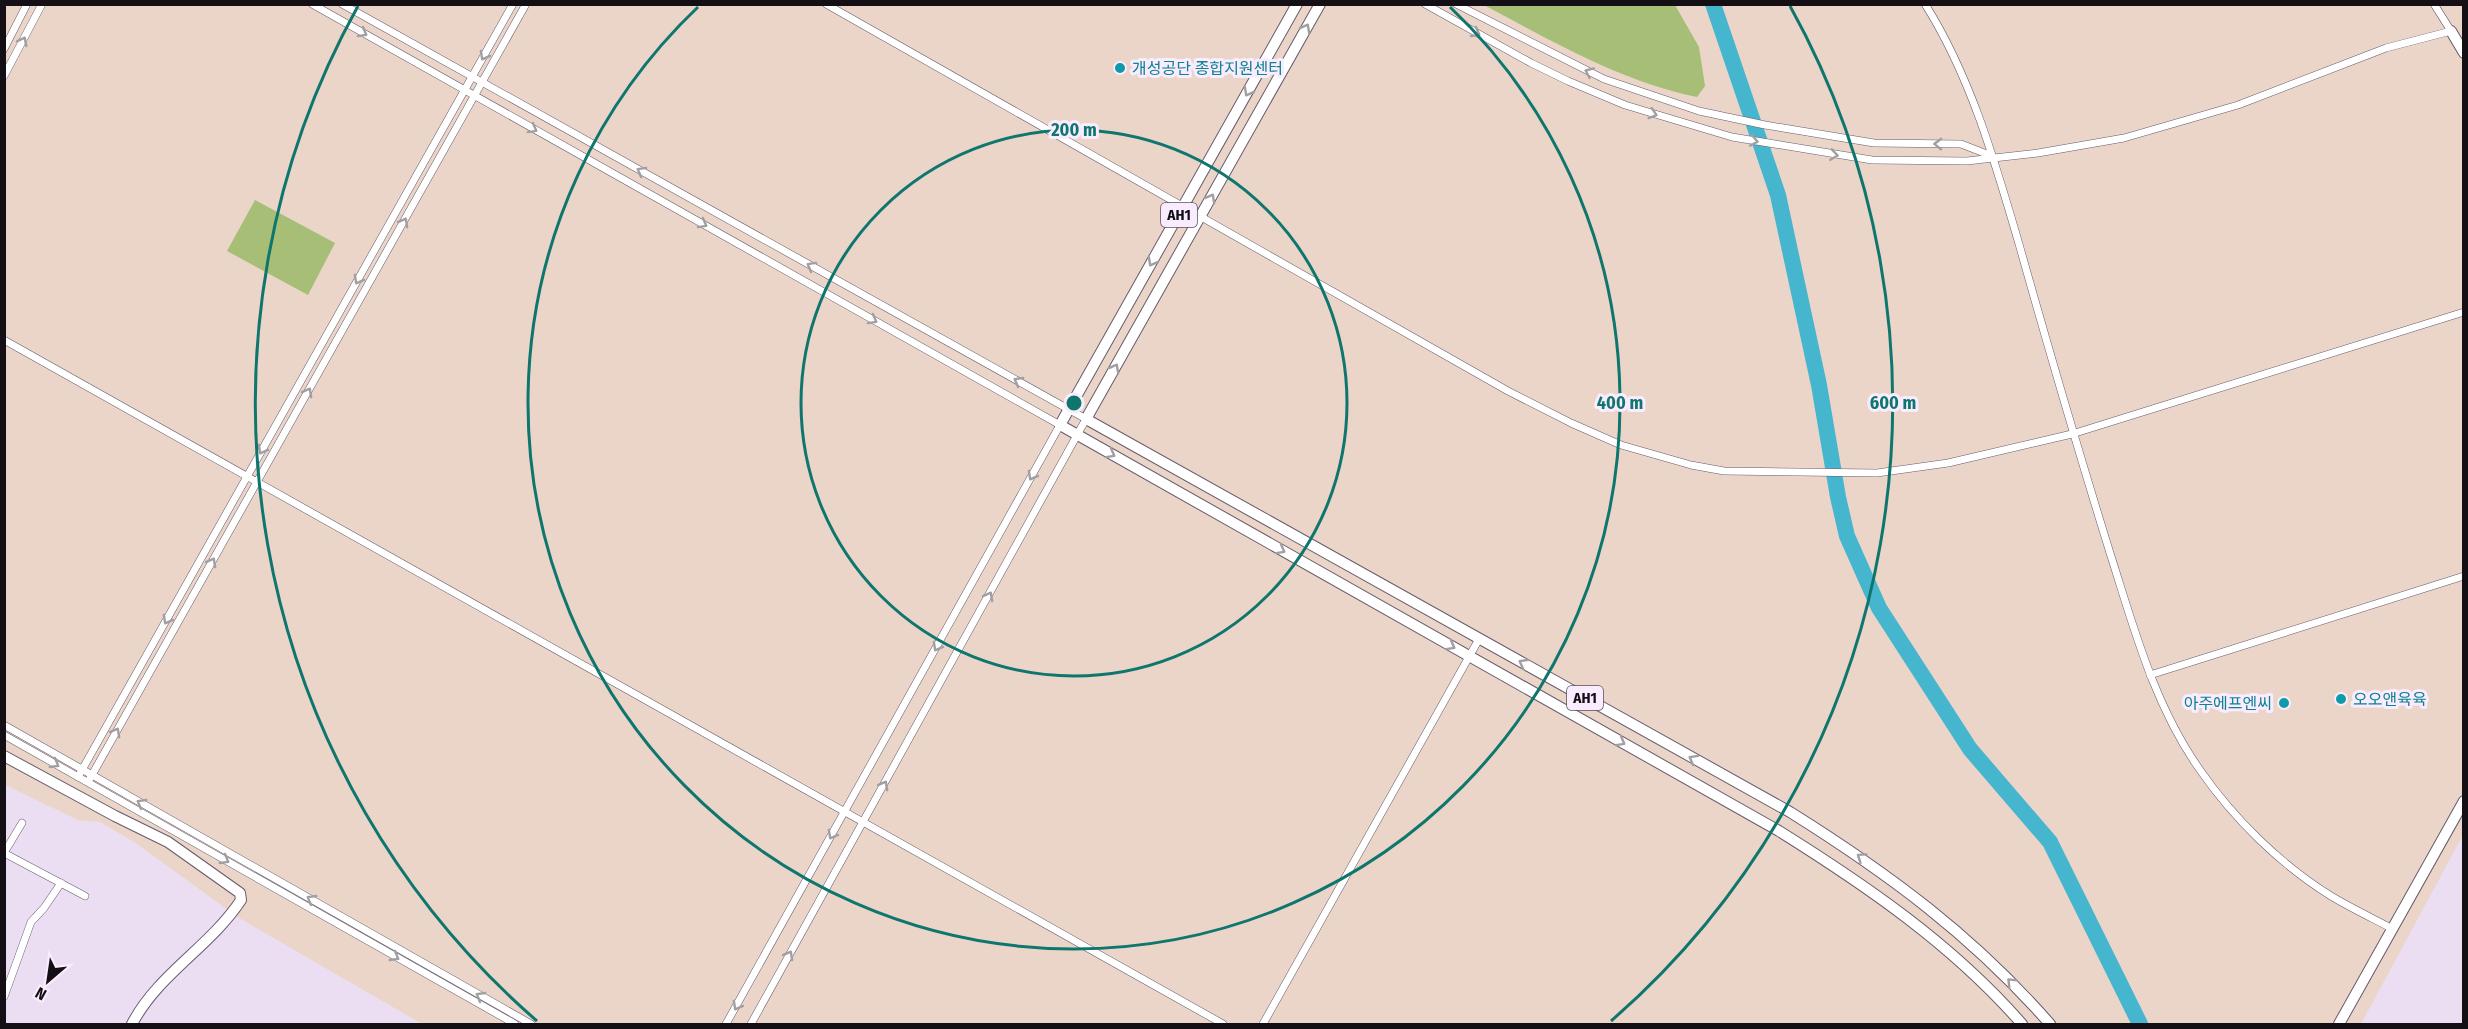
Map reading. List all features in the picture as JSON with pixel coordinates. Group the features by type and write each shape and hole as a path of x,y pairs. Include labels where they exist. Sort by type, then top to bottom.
{"main road":[{"name":"AH1","path":"1297,4 1060,425 1779,831 1845,873 1905,916 1960,962 2022,1024"},
{"name":"AH1","path":"1320,4 1086,419 1790,812 1857,854 1919,899 1974,946 2050,1024"},
{"path":"2451,31 2463,53"},
{"path":"4,756 168,842 240,892 241,900 227,922 155,991 132,1024"},
{"path":"2339,1024 2463,801"}],"street":[{"path":"4,49 27,4"},
{"path":"4,76 42,4"},
{"path":"312,4 1060,425 726,1024"},
{"path":"342,4 1086,419 751,1024"},
{"path":"78,777 513,4"},
{"path":"88,783 526,4"},
{"path":"826,4 1508,391 1621,445 1691,465 1724,471 1844,474 1876,473 1948,463 2072,434 2463,312"},
{"path":"1425,4 1531,63 1594,93 1692,127 1777,146 1872,160 1967,161 2038,153 2124,138 2238,105 2386,48 2451,31 2434,4"},
{"path":"1455,4 1604,79 1662,100 1724,117 1874,143 1961,144 1994,157"},
{"path":"1925,4 1954,58 1994,157 2072,434 2150,675 2160,699 2184,746 2200,771 2240,818 2280,857 2314,885 2393,929"},
{"path":"4,340 1224,1024"},
{"path":"2150,675 2290,633 2463,576"},
{"path":"1263,1024 1479,639"},
{"path":"4,725 531,1024"},
{"path":"4,735 515,1024"},
{"path":"21,823 4,853 85,896"},
{"path":"4,998 31,922 61,883"}],"shaded area":[{"path":"4,5 2463,5 2463,835 2361,1024 422,1024 239,918 137,844 100,822 78,820 5,785"}],"green space":[{"path":"1484,5 1675,5 1699,47 1705,86 1697,97 1641,81 1587,58"},
{"path":"255,200 335,243 308,295 227,251"}],"waterway":[{"path":"1713,4 1778,195 1819,385 1847,536 1879,608 1970,749 2050,842 2140,1024"}],"place":[{"name":"개성공단 종합지원센터","path":"1120,68"},
{"name":"오오앤육육","path":"2341,699"},
{"name":"아주에프엔씨","path":"2284,703"}]}
